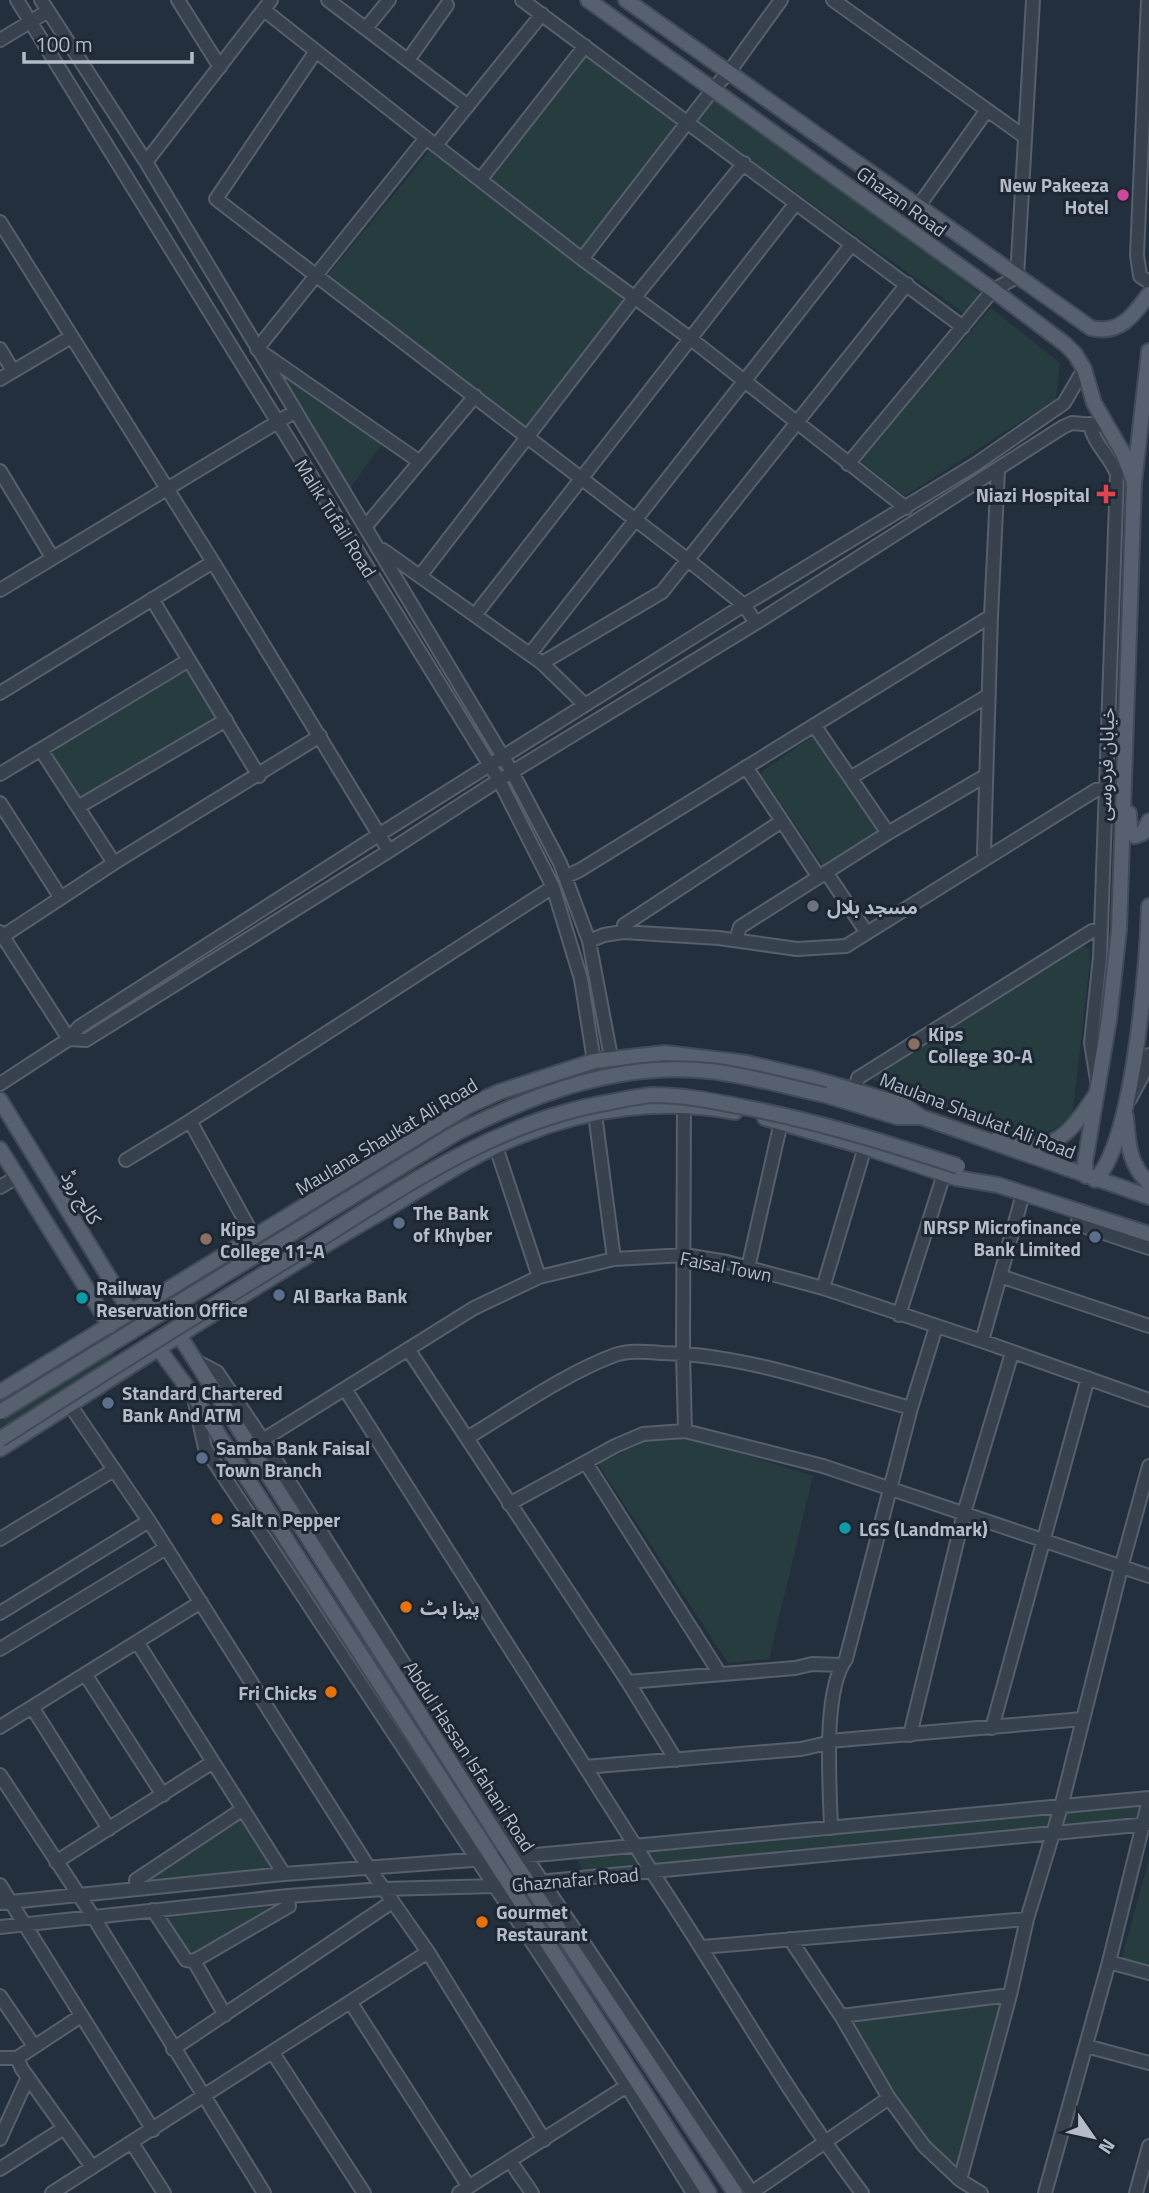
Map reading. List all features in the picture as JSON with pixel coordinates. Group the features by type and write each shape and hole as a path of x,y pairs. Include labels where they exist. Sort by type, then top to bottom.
{"main road":[{"name":"Ghazan Road","path":"588,0 1065,344 1084,369 1094,403 1123,453 1134,483"},
{"name":"Ghazan Road","path":"626,0 1091,328 1110,330 1125,323 1149,294"},
{"name":"خیابان فردوسی","path":"1090,1178 1085,1162 1099,1090 1119,930 1134,483 1149,351"},
{"path":"1123,787 1129,796 1132,834 1141,836 1149,821"},
{"path":"1090,1178 1105,1168 1125,1109 1142,1011 1149,906"},
{"name":"Maulana Shaukat Ali Road","path":"0,1392 468,1106 499,1092 611,1057 665,1053 702,1057 747,1063 855,1089 904,1105 921,1117 978,1139 1149,1197"},
{"path":"0,1412 456,1133 513,1107 597,1079 649,1070 708,1071 825,1095 897,1117 921,1117"},
{"path":"978,1139 1018,1141 1032,1145 1055,1140 1073,1127 1099,1090"},
{"path":"0,1439 121,1361 427,1174 485,1142 549,1116 630,1098 650,1095 709,1100 830,1126 958,1167 1023,1194 1149,1234"},
{"name":"کالج روڈ","path":"0,1100 131,1313"},
{"path":"0,1449 179,1335 441,1177 496,1147 555,1123 618,1108 684,1105 728,1111 781,1122 944,1174 998,1185"},
{"path":"1125,1109 1130,1155 1138,1171 1149,1183"},
{"path":"421,1134 407,1158 408,1166 418,1174 441,1177"},
{"path":"0,1149 110,1326"},
{"path":"361,1172 382,1176 389,1183 392,1192 390,1207"},
{"name":"Abdul Hassan Isfahani Road","path":"179,1335 250,1449 536,1882 735,2193"},
{"name":"Abdul Hassan Isfahani Road","path":"158,1348 195,1398 493,1858 503,1885 632,2083 709,2193"}],"street":[{"name":"Malik Tufail Road","path":"17,0 276,423 499,779 553,887 569,934 581,979 594,1061"},
{"path":"178,0 220,67"},
{"path":"328,0 468,106"},
{"path":"366,29 389,0"},
{"path":"522,0 963,327"},
{"path":"582,259 729,72 781,0"},
{"path":"833,0 1025,137"},
{"path":"848,464 993,290 1017,277 1033,0"},
{"path":"1148,0 1137,255 1140,276 1149,282"},
{"path":"146,162 268,5 316,51 431,142 691,339 906,508"},
{"path":"408,61 447,5"},
{"name":"Malik Tufail Road","path":"44,6 146,162 512,772 565,877 589,941 611,1057"},
{"path":"0,40 31,22 44,6"},
{"path":"421,462 257,349 431,142 468,106 542,14"},
{"path":"480,180 586,46"},
{"path":"316,51 216,199 688,560 744,605 756,624"},
{"path":"918,207 987,110"},
{"path":"420,576 635,297 744,163"},
{"path":"475,615 796,203"},
{"path":"0,222 213,562 389,851"},
{"path":"530,654 852,244"},
{"path":"542,663 656,596 688,560 906,284"},
{"path":"0,379 71,337"},
{"path":"0,349 13,372"},
{"path":"0,1084 69,1039 79,1027 380,834 744,605 976,464 1055,410 1069,397 1084,369"},
{"path":"366,526 475,396"},
{"path":"0,590 294,412"},
{"path":"69,1039 86,1040 389,851 499,779 756,624 1063,427 1072,423 1106,426"},
{"path":"1090,424 1091,434 1113,463 1117,474 1100,957 1091,1043 1099,1090"},
{"path":"987,858 984,853 985,776 998,470"},
{"path":"0,471 6,491 52,557"},
{"path":"379,547 542,663 585,705"},
{"path":"0,693 213,562"},
{"path":"152,599 259,775"},
{"path":"565,877 991,615"},
{"path":"0,774 189,660"},
{"path":"850,778 989,695"},
{"path":"78,807 226,720"},
{"path":"814,725 888,833"},
{"path":"69,1039 1,934 320,736"},
{"path":"41,750 114,863"},
{"path":"746,767 782,821 867,933"},
{"path":"736,940 740,927 888,833 985,776"},
{"path":"589,941 623,932 736,940 797,950 846,946 1096,790 1105,789"},
{"path":"0,803 61,898"},
{"path":"623,932 624,925 782,821"},
{"path":"126,1160 553,887"},
{"path":"855,1089 858,1078 1092,932 1100,932"},
{"path":"1125,1109 1147,1067 1149,1055"},
{"path":"684,1105 685,1431"},
{"path":"595,1114 614,1259"},
{"path":"190,1121 254,1237"},
{"path":"748,1268 781,1122"},
{"path":"496,1147 539,1276"},
{"path":"823,1288 865,1147"},
{"path":"899,1315 944,1174"},
{"path":"0,1187 17,1177"},
{"path":"982,1341 1023,1194"},
{"path":"1082,1211 1077,1224 1149,1248"},
{"name":"Faisal Town","path":"250,1449 474,1308 539,1276 614,1259 685,1255 823,1288 1149,1401"},
{"path":"1000,1276 1149,1326"},
{"path":"831,1828 829,1741 836,1675 846,1659 911,1408 936,1327"},
{"path":"408,1349 676,1759"},
{"path":"467,1438 575,1374 617,1354 638,1352 683,1353 751,1363 911,1408"},
{"path":"910,1735 964,1513 1012,1353"},
{"path":"193,1360 217,1371 263,1440 518,1856"},
{"path":"992,1728 1088,1378"},
{"path":"345,1389 702,1947 824,2143 862,2193"},
{"path":"195,1398 205,1448 478,1860 503,1885"},
{"path":"70,1405 149,1521 369,1868 428,1952 544,2140"},
{"path":"509,1504 615,1446 643,1434 685,1431 823,1466 1149,1576"},
{"path":"586,1463 720,1674"},
{"path":"960,2180 1010,1995 1027,1919 1061,1807 1149,1466"},
{"path":"0,1539 114,1470"},
{"path":"0,1613 149,1521"},
{"path":"0,1649 166,1548"},
{"path":"0,1727 201,1602"},
{"path":"137,1642 284,1874"},
{"path":"628,1682 795,1668 812,1664 842,1665"},
{"path":"85,1674 163,1795"},
{"path":"32,1707 109,1829"},
{"path":"585,1767 801,1749 829,1741 1083,1719"},
{"path":"56,1862 213,1762"},
{"path":"0,1775 94,1918 264,2193"},
{"path":"1045,2193 1146,1824 1149,1799"},
{"name":"Ghaznafar Road","path":"5,1902 284,1874 478,1860 1149,1799"},
{"path":"136,1889 136,1880 243,1809"},
{"name":"Ghaznafar Road","path":"0,1927 288,1896 383,1889 503,1885 1146,1824"},
{"path":"536,1882 752,2193 889,2098"},
{"path":"0,1885 5,1902 26,1925 153,2130"},
{"path":"153,1910 186,1960 194,1961 289,1906 288,1896"},
{"path":"173,2049 392,1902"},
{"path":"702,1947 1027,1919"},
{"path":"790,1939 841,2016 889,2098 924,2146 960,2180 981,2193"},
{"path":"52,2193 428,1952"},
{"path":"194,1961 225,2015"},
{"path":"1109,1962 1149,1973"},
{"path":"841,2016 1010,1995"},
{"path":"0,1996 34,2046"},
{"path":"351,2003 464,2190 632,2083 693,2193"},
{"path":"0,2058 17,2058 81,2016"},
{"path":"1086,2046 1149,2063"},
{"path":"273,2053 364,2193"},
{"path":"17,2058 92,2167"},
{"path":"0,2139 28,2077"},
{"path":"0,2169 64,2128"},
{"path":"132,2143 164,2193"},
{"path":"1136,2193 1149,2146"},
{"path":"510,2161 531,2193"}],"green space":[{"path":"588,53 680,122 581,248 487,180"},
{"path":"713,97 826,170 981,294 965,314 697,121"},
{"path":"431,149 625,301 526,427 328,275"},
{"path":"991,308 1060,363 1056,399 905,496 859,460"},
{"path":"273,366 382,444 350,488"},
{"path":"185,667 218,718 80,801 51,750"},
{"path":"813,736 878,831 825,868 760,773"},
{"path":"1081,945 1089,949 1090,961 1073,1110 1067,1119 1049,1132 1020,1134 1000,1130 954,1115 872,1079"},
{"path":"115,1348 107,1361 0,1428 0,1410"},
{"path":"695,1439 813,1476 769,1659 728,1663 598,1464 648,1440"},
{"path":"1149,1799 1149,1822 588,1878 572,1852"},
{"path":"240,1814 273,1870 155,1883 144,1879"},
{"path":"1149,1859 1149,1965 1122,1958"},
{"path":"287,1905 189,1958 161,1918"},
{"path":"1010,1995 960,2180 924,2146 841,2016"}],"place":[{"name":"New Pakeeza Hotel","path":"1123,195"},
{"name":"Niazi Hospital","path":"1106,494"},
{"name":"مسجد بلال","path":"813,906"},
{"name":"Kips College 30-A","path":"914,1044"},
{"name":"The Bank of Khyber","path":"399,1223"},
{"name":"NRSP Microfinance Bank Limited","path":"1095,1237"},
{"name":"Kips College 11-A","path":"206,1239"},
{"name":"Al Barka Bank","path":"279,1295"},
{"name":"Railway Reservation Office","path":"82,1298"},
{"name":"Standard Chartered Bank And ATM","path":"108,1403"},
{"name":"Samba Bank Faisal Town Branch","path":"202,1458"},
{"name":"Salt n Pepper","path":"217,1519"},
{"name":"LGS (Landmark)","path":"845,1528"},
{"name":"پیزا ہٹ","path":"406,1607"},
{"name":"Fri Chicks","path":"331,1692"},
{"name":"Gourmet Restaurant","path":"482,1922"}]}
